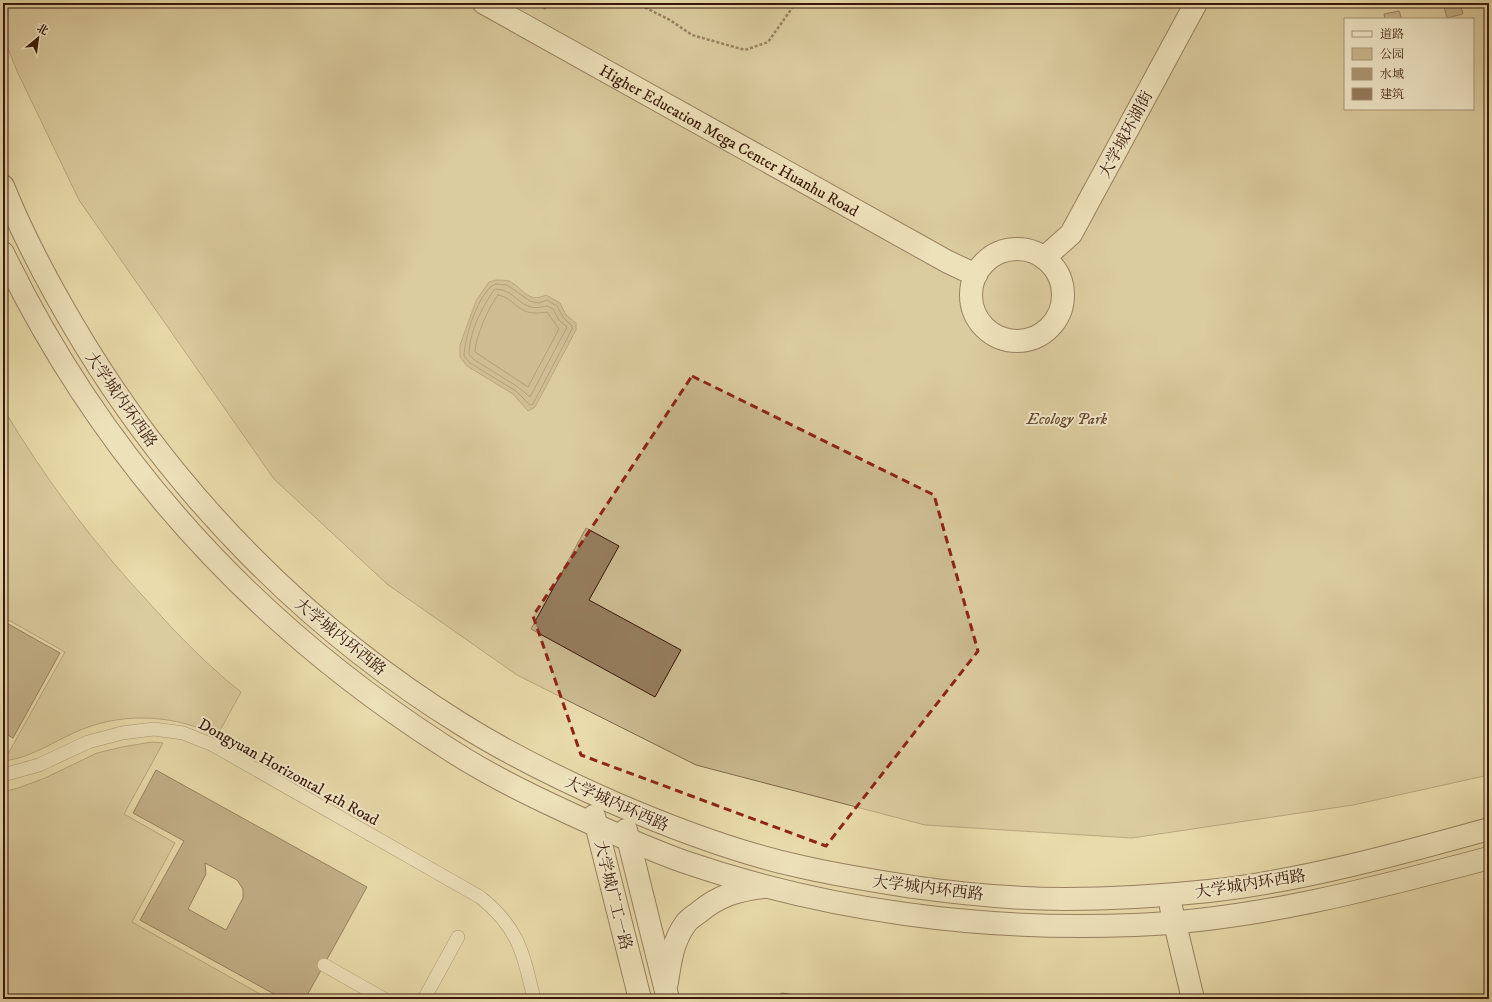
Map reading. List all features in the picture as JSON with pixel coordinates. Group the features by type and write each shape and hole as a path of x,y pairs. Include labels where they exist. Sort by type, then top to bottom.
{"main road":[{"name":"Higher Education Mega Center Huanhu Road","path":"484,3 948,262 976,275"},
{"name":"大学城环湖街","path":"1044,258 1071,234 1196,3"},
{"name":"大学城内环西路","path":"3,186 43,273 101,372 151,443 197,500 239,545 303,606 343,640 403,685 460,724 539,769 620,806 725,846 796,866 884,883 951,892 1061,899 1138,897 1209,891 1286,878 1366,861 1489,830"},
{"path":"1014,249 1030,251 1044,258 1055,269 1062,282 1064,297 1061,312 1054,324 1043,334 1029,340 1014,341 999,338 987,330 977,318 972,304 972,289 976,275 985,262 998,253 1014,249"},
{"name":"大学城内环西路","path":"3,253 37,319 91,406 124,454 176,518 256,600 317,655 387,708 445,747 527,793 629,840 682,860 768,887 789,892 880,910 948,919 1061,926 1139,925 1212,918 1292,905 1387,884 1489,858"},
{"name":"大学城广工一路","path":"588,791 640,999"},
{"name":"大学城广工一路","path":"620,806 667,994"},
{"path":"667,994 671,959 677,940 686,923 704,908 723,896 744,889 768,887"},
{"path":"1167,894 1193,999"}],"lane":[{"name":"Dongyuan Horizontal 4th Road","path":"3,776 39,765 88,742 122,733 154,729 183,733 213,745 480,897 495,909 517,940 524,955 534,999"},
{"path":"424,999 458,938"},
{"path":"324,965 384,999"}],"path":[{"path":"636,3 670,20 692,35 745,50 768,42 794,3"}],"highlighted area":[{"path":"692,376 934,495 978,651 826,846 581,755 533,616"}],"green space":[{"name":"Ecology Park","path":"3,3 1489,3 1489,775 1353,805 1132,838 925,825 696,765 517,675 387,584 274,479 79,200 17,71 3,36"},
{"path":"3,408 54,486 110,559 183,639 217,672 241,692 217,736 201,729 168,720 133,718 116,720 83,729 34,752 4,761 65,652 3,617"},
{"path":"152,742 163,743 124,814 175,843 132,922 269,999 3,999 3,792 45,778 97,753"}],"water":[{"path":"496,280 509,281 534,298 546,295 560,303 566,315 576,323 576,330 535,407 528,411 513,394 467,366 460,357 460,345 476,301 489,282"}],"building":[{"path":"1443,3 1460,3 1463,14 1447,18"},
{"path":"1399,11 1402,18 1385,18 1384,14"},
{"path":"586,528 619,546 589,600 681,650 655,697 531,629"},
{"path":"3,621 60,653 13,738 3,732"},
{"path":"156,770 367,887 305,999 283,999 140,920 184,841 133,813","holes":["205,863 237,880 243,889 243,898 226,930 188,909 206,874"]},
{"path":"782,993 823,999 770,999"}]}
